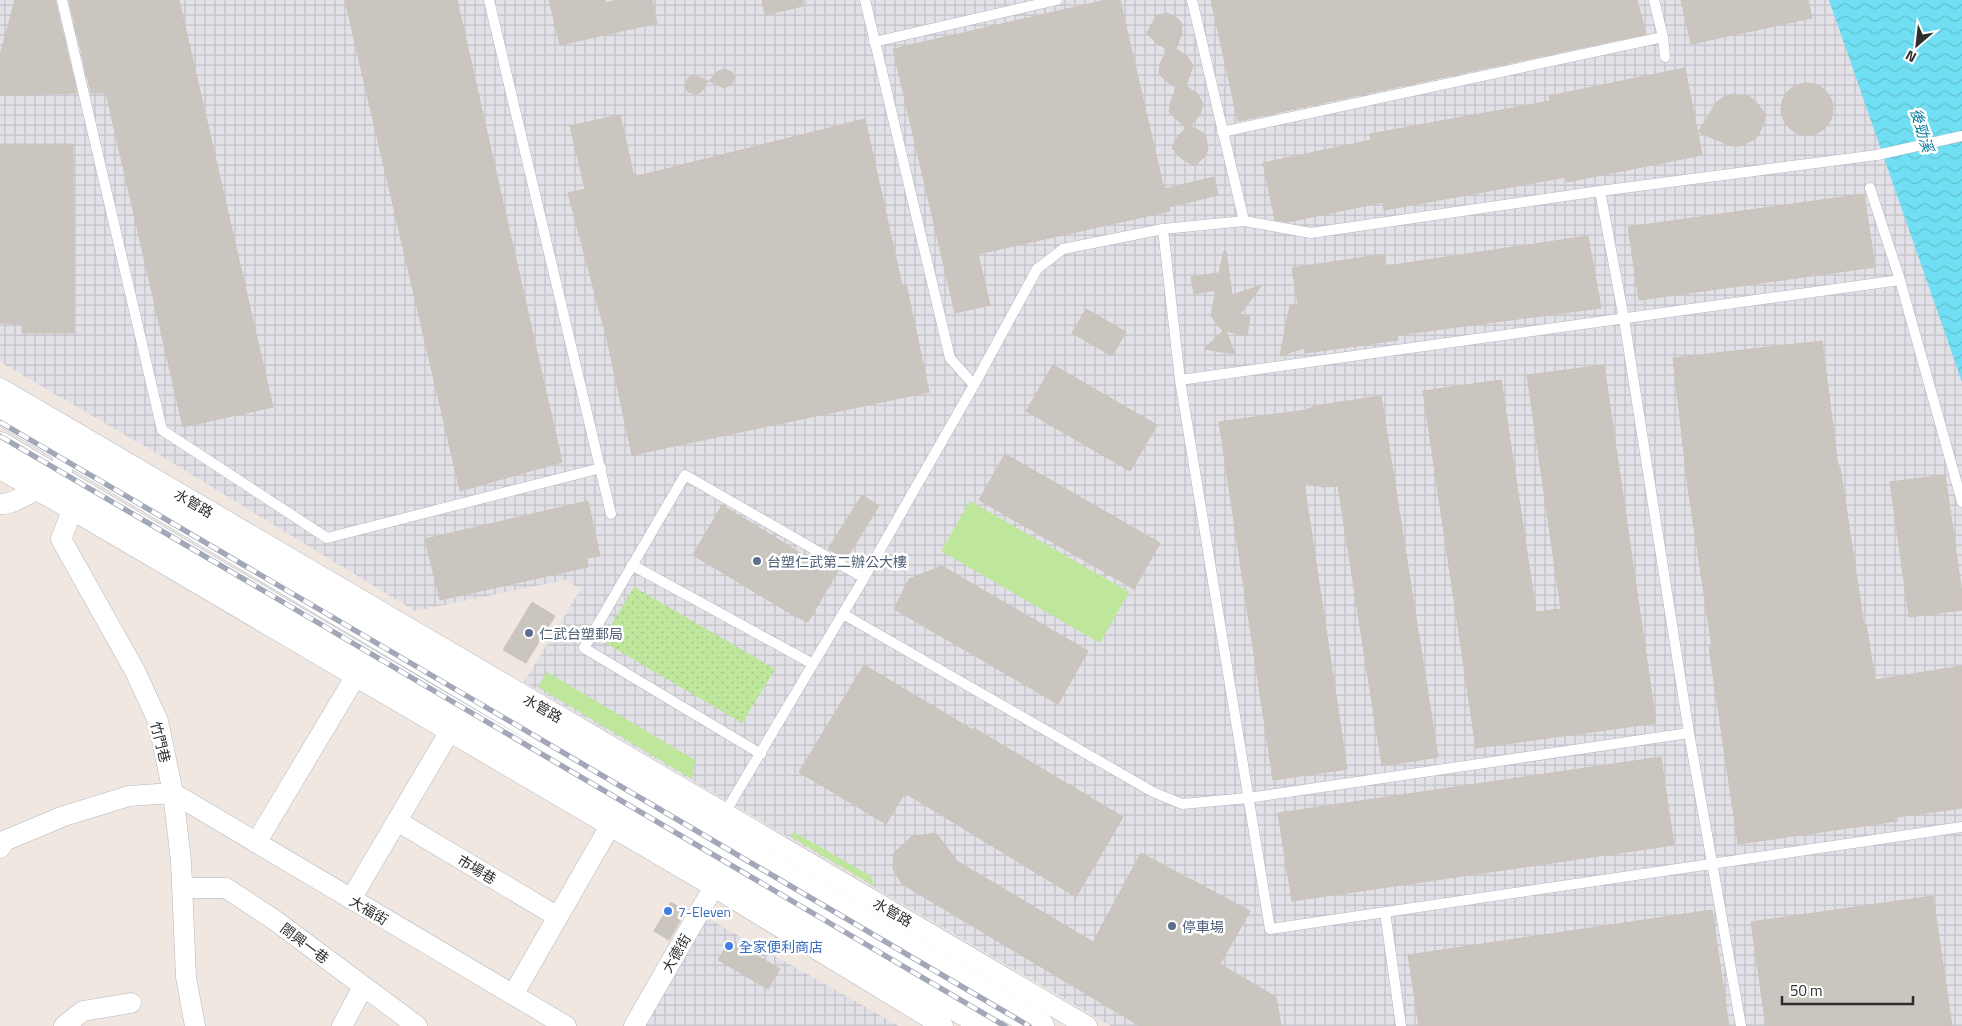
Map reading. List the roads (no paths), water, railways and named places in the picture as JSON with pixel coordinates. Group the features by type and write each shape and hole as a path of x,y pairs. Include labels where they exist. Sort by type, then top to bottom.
{"street":[{"name":"水管路","path":"0,388 67,439 718,824 731,858 943,1026"},
{"name":"水管路","path":"0,410 67,439"},
{"path":"67,439 61,483 72,510"},
{"name":"水管路","path":"0,446 360,669 450,731 610,826 731,858 1087,1026"},
{"name":"水管路","path":"0,470 360,669 731,858 1040,1026"},
{"path":"0,504 6,505 35,490 61,483"},
{"name":"竹門巷","path":"72,510 62,539 135,671 158,721 173,793 182,888 186,977 195,1026"},
{"path":"256,843 360,669"},
{"path":"351,899 450,731"},
{"path":"0,848 4,841 64,816 129,796 173,793"},
{"name":"大福街","path":"173,793 566,1026"},
{"name":"市場巷","path":"397,822 558,916"},
{"path":"513,995 610,826"},
{"name":"水管路","path":"731,858 989,1026"},
{"name":"大德街","path":"634,1026 731,858"},
{"name":"閤興一巷","path":"182,888 226,888 273,919 417,1026"},
{"path":"342,1026 363,987"},
{"path":"64,1026 83,1011 131,1003"},
{"path":"83,1011 97,1026"}],"lane":[{"path":"62,0 162,430 327,538 600,468"},
{"path":"489,0 611,514"},
{"path":"865,0 950,358 974,385"},
{"path":"874,42 1057,0"},
{"path":"1192,0 1244,221"},
{"path":"1654,0 1663,37 1665,57"},
{"path":"1222,132 1663,37"},
{"path":"718,824 762,754 864,578 974,385 1037,269 1063,249 1163,229 1244,221 1311,233 1877,155 1962,136"},
{"path":"1870,188 1900,280 1962,502"},
{"path":"1600,192 1624,318 1689,733 1741,1026"},
{"path":"1163,229 1180,380 1270,929 1962,827"},
{"path":"1180,380 1900,280"},
{"path":"762,754 584,648 632,565 685,475 864,578"},
{"path":"632,565 813,664"},
{"path":"843,614 1153,792 1182,804 1248,798 1689,733"},
{"path":"1385,912 1401,1026"}],"water":[{"name":"後勁溪","path":"1829,0 1962,0 1962,382"}],"railway":[{"path":"0,422 1029,1026"},
{"path":"0,436 1005,1026"}],"place":[{"name":"台塑仁武第二辦公大樓","path":"757,561"},
{"name":"仁武台塑郵局","path":"529,633"},
{"name":"7-Eleven","path":"668,911"},
{"name":"停車場","path":"1172,926"},
{"name":"全家便利商店","path":"729,946"}]}
